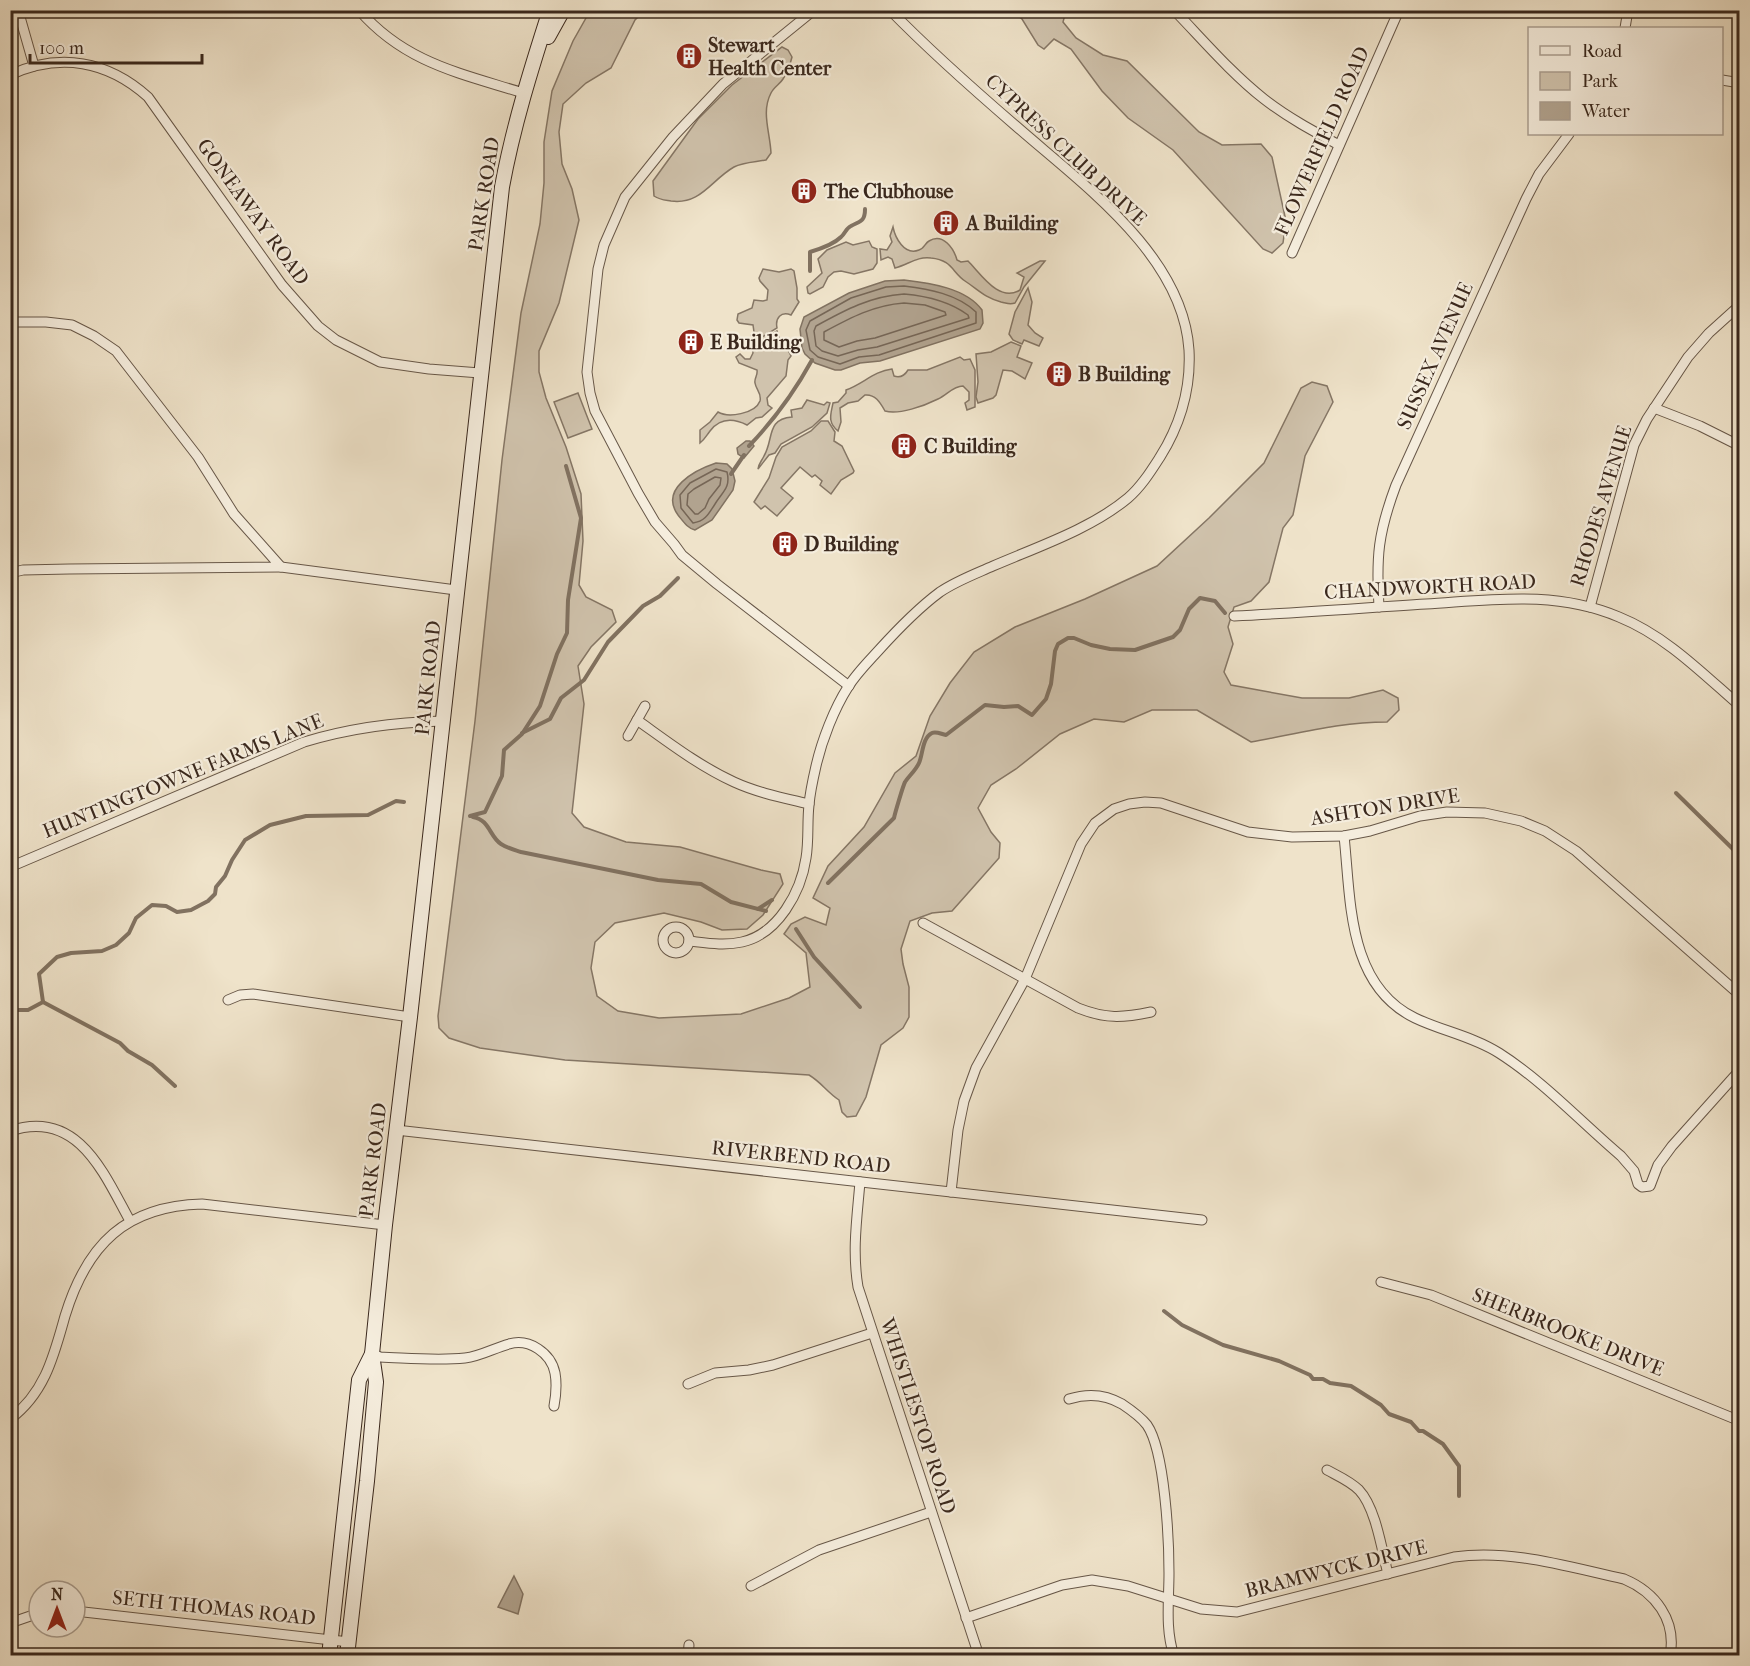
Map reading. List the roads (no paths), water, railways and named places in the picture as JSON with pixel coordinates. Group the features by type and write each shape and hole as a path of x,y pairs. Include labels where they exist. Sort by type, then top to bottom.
{"main road":[{"name":"PARK ROAD","path":"348,1649 376,1382 372,1354 385,1225 502,187 507,154 523,93 550,10"},
{"path":"530,70 563,10"},
{"name":"PARK ROAD","path":"329,1656 359,1380 372,1354"}],"street":[{"path":"18,10 34,66"},
{"path":"359,10 386,37 417,57 437,66 523,93"},
{"path":"814,10 723,84 673,137 625,197 603,245 598,269 587,372 595,411 655,522 682,555 849,686"},
{"name":"CYPRESS CLUB DRIVE","path":"689,941 725,944 752,939 765,932 787,908 802,875 806,860 809,804 817,762 831,724 849,686 904,623 940,592 1094,520 1130,497 1149,474 1169,443 1180,416 1189,372 1188,339 1181,311 1172,289 1157,264 1090,190 977,93 890,10"},
{"path":"1174,10 1241,79 1263,98 1297,122 1340,145"},
{"name":"FLOWERFIELD ROAD","path":"1292,253 1399,10"},
{"path":"1625,27 1628,10"},
{"name":"GONEAWAY ROAD","path":"10,75 34,66 65,62 82,63 101,68 133,84 148,97 282,285 305,313 336,340 380,362 480,373"},
{"path":"1723,80 1740,83"},
{"name":"SUSSEX AVENUE","path":"1379,607 1377,553 1385,515 1396,486 1526,198 1539,174 1568,135"},
{"name":"RHODES AVENUE","path":"1590,607 1634,445 1654,408 1688,357 1709,333 1740,305"},
{"path":"10,322 72,325 116,351 198,456 234,514 281,567"},
{"path":"1654,408 1700,426 1740,446"},
{"path":"10,573 23,570 281,567 456,590"},
{"name":"CHANDWORTH ROAD","path":"1234,616 1511,598 1539,598 1590,607 1621,617 1662,640 1740,706"},
{"path":"628,736 645,706"},
{"path":"637,720 710,770 736,783 809,804"},
{"name":"HUNTINGTOWNE FARMS LANE","path":"10,867 304,742 329,734 362,728 443,721"},
{"name":"ASHTON DRIVE","path":"951,1192 958,1130 970,1084 1025,979 1081,844 1095,823 1114,809 1129,804 1161,803 1248,832 1292,837 1344,836 1420,816 1447,812 1485,813 1521,821 1545,831 1575,851 1740,995"},
{"path":"1344,836 1359,950 1369,975 1385,996 1414,1018 1478,1041 1515,1064 1621,1156 1634,1171 1638,1184 1642,1187 1650,1186 1658,1165 1672,1146 1740,1070"},
{"path":"923,923 1078,1008 1095,1015 1126,1017 1151,1012"},
{"path":"228,1000 240,995 253,994 410,1017"},
{"path":"10,1131 39,1127 74,1138 90,1153 130,1221"},
{"name":"RIVERBEND ROAD","path":"396,1130 1202,1220"},
{"name":"WHISTLESTOP ROAD","path":"860,1182 854,1241 854,1264 858,1287 978,1656"},
{"path":"10,1419 29,1402 46,1376 67,1312 89,1261 106,1238 130,1221 159,1209 181,1204 202,1204 385,1225"},
{"name":"SHERBROOKE DRIVE","path":"1381,1282 1431,1295 1740,1421"},
{"path":"688,1384 715,1373 773,1365 872,1333"},
{"path":"372,1354 390,1358 460,1358 487,1353 510,1343 521,1342 541,1350 549,1359 554,1369 555,1406"},
{"path":"1069,1399 1090,1395 1114,1399 1140,1417 1148,1426 1157,1448 1168,1544 1168,1632 1173,1656"},
{"path":"1327,1470 1350,1483 1368,1503 1388,1574"},
{"path":"751,1586 819,1550 931,1512"},
{"name":"BRAMWYCK DRIVE","path":"966,1618 1075,1581 1092,1580 1169,1598 1201,1609 1237,1612 1454,1557 1488,1554 1531,1559 1624,1579 1644,1589 1664,1611 1670,1634 1670,1656"},
{"name":"SETH THOMAS ROAD","path":"87,1612 331,1640 348,1649"},
{"path":"10,1623 27,1617"}],"water":[{"path":"904,280 936,285 967,296 982,310 983,323 980,329 880,361 860,363 841,370 815,363 805,354 800,329 804,317 849,293 885,281"},
{"path":"746,441 750,441 754,446 744,458 738,454 737,448"},
{"path":"716,463 727,464 732,469 735,481 733,490 712,520 695,530 692,529 678,515 673,506 673,497 682,482 699,470"},
{"path":"514,1576 523,1594 518,1614 498,1607"}],"waterway":[{"path":"810,271 810,252 838,240 849,227 863,219 865,209"},
{"path":"749,446 783,405 812,360"},
{"path":"731,474 744,455"},
{"path":"470,816 485,812 502,776 504,750 522,734 540,706 557,654 567,633 568,600 581,518 566,466"},
{"path":"522,733 550,719 561,698 584,680 608,642 643,606 660,596 678,578"},
{"path":"828,883 894,818 905,782 918,766 929,735 935,732 946,735 985,705 1018,706 1032,715 1046,699 1058,644 1068,638 1074,638 1110,649 1135,650 1173,637 1180,630 1189,609 1200,598 1215,601 1225,613"},
{"path":"1676,793 1740,856"},
{"path":"43,1002 39,974 57,957 71,953 102,951 116,945 129,933 136,918 152,905 166,906 177,912 191,910 208,901 215,894 216,887 225,876 245,840 270,825 306,816 368,815 396,801 404,802"},
{"path":"473,817 483,821 497,841 514,850 658,880 701,884 731,902 766,911"},
{"path":"758,909 772,900"},
{"path":"796,929 814,957 860,1007"},
{"path":"43,1002 120,1043 128,1051 152,1065 175,1086"},
{"path":"10,1010 28,1010 43,1002"},
{"path":"1164,1311 1182,1325 1223,1345 1279,1361 1310,1375 1313,1379 1323,1379 1330,1383 1351,1386 1381,1405 1389,1414 1411,1422 1419,1431 1423,1431 1443,1444 1459,1466 1459,1496"}],"place":[{"name":"Stewart Health Center","path":"689,56"},
{"name":"The Clubhouse","path":"804,191"},
{"name":"A Building","path":"946,223"},
{"name":"E Building","path":"691,342"},
{"name":"B Building","path":"1059,374"},
{"name":"C Building","path":"904,446"},
{"name":"D Building","path":"785,544"}]}
